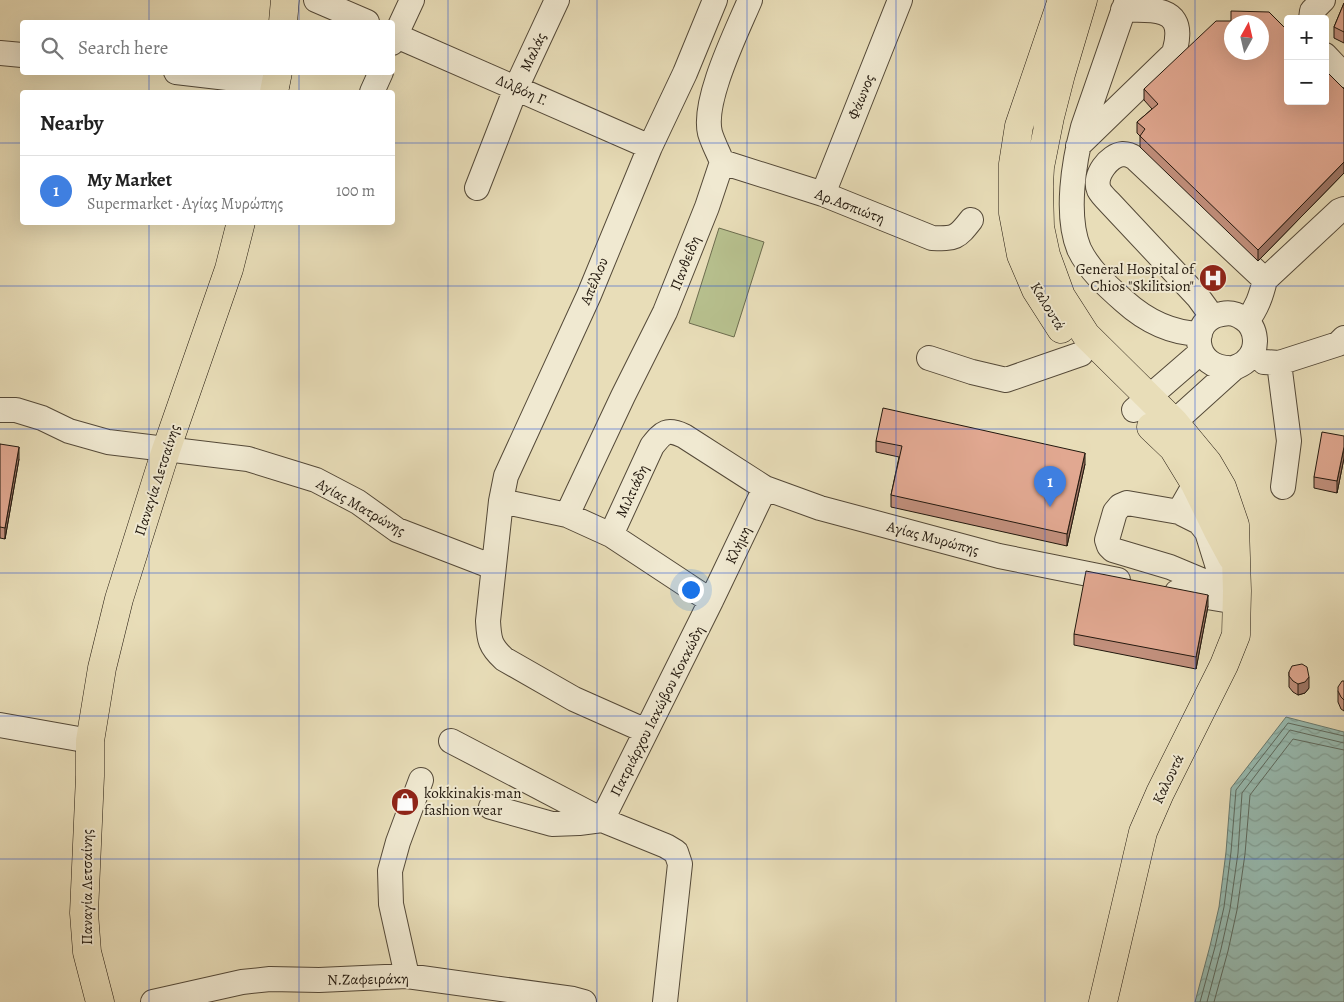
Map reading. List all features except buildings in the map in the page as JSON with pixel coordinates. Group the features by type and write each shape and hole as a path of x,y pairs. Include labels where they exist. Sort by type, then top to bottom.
{"main road":[{"path":"283,20 285,0"},
{"name":"Καλουτά","path":"1062,0 1019,126 1013,164 1014,213 1021,255 1036,290 1062,331 1081,354 1208,463 1222,487 1235,525 1236,562 1233,596 1236,635 1224,665 1160,793 1143,832 1103,1002"},
{"name":"Καλουτά","path":"1083,0 1060,74 1042,151 1039,186 1040,227 1046,255 1060,296 1086,335 1141,404"},
{"name":"Παναγία Λετσαίνης","path":"100,1002 87,952 84,913 90,741 102,668 119,598 166,450 228,268 239,225"},
{"name":"Καλουτά","path":"1167,429 1173,448 1195,484 1218,531 1236,562"}],"street":[{"path":"316,0 362,20"},
{"path":"395,35 412,0"},
{"name":"Μαλάς","path":"477,188 516,88 557,0"},
{"name":"Απέλλου","path":"646,730 574,699 504,659 494,650 488,637 493,568 506,476 589,295 650,147 685,73 715,0"},
{"path":"722,162 710,132 709,110 722,68 750,0"},
{"name":"Φάωνος","path":"823,194 900,0"},
{"path":"1312,15 1312,11 1323,0"},
{"path":"1078,146 1174,53 1177,26 1172,17 1157,10 1125,5 1078,146 1074,163 1072,211 1077,242 1086,261 1094,273 1114,292 1150,320 1190,334 1204,334"},
{"name":"Διλβόη Γ.","path":"395,37 650,147"},
{"path":"0,53 20,55"},
{"path":"1329,59 1344,75"},
{"path":"203,75 276,83"},
{"path":"373,90 379,75"},
{"path":"1265,280 1135,158 1124,154 1115,156 1104,167 1098,182 1100,190 1109,202 1198,296 1206,308 1204,334 1207,360 1214,366 1224,369 1240,365 1279,363 1338,344 1344,338"},
{"name":"Αρ.Ασπιώτη","path":"722,162 823,194 932,238 951,239 962,232 971,220"},
{"name":"Πανθείδη","path":"567,515 665,312 722,162"},
{"path":"1247,321 1256,310 1265,280 1339,211 1344,209"},
{"path":"1141,404 1220,314 1230,313 1239,315 1247,321 1255,337 1255,346 1252,354 1167,429"},
{"path":"929,358 972,372 1006,380 1081,354"},
{"path":"1279,363 1289,441 1283,487"},
{"name":"Αγίας Ματρώνης","path":"0,410 16,410 108,442 248,459 316,480 358,502 397,530 493,568"},
{"name":"Αγίας Μυρώπης","path":"652,446 660,436 667,432 675,432 765,488 820,508 999,556 1150,586 1233,596"},
{"name":"Μιλτιάδη","path":"611,535 652,446"},
{"path":"1179,512 1195,484"},
{"name":"Κλήμη","path":"711,601 765,488"},
{"path":"501,501 567,515 611,535 711,601"},
{"path":"1127,504 1179,512 1199,522 1207,532 1233,596 1170,567 1112,550 1107,540 1115,512 1120,506 1127,504"},
{"path":"1150,586 1170,567"},
{"name":"Πατριάρχου Ιακώβου Κοκκώδη","path":"602,820 711,601"},
{"path":"0,725 90,741"},
{"path":"451,741 602,820 666,846 676,852 680,864 665,1002"},
{"path":"407,976 391,904 390,871 398,842 421,780"},
{"path":"491,807 552,824 602,820"},
{"name":"Ν.Ζαφειράκη","path":"153,1002 242,982 270,979 319,980 407,976 517,997 573,999 584,1002"}],"green space":[{"path":"719,228 764,242 734,337 689,323"}],"water":[{"path":"1286,717 1344,732 1344,1002 1195,1002 1219,907 1231,788"}],"place":[{"name":"General Hospital of Chios \"Skilitsion\"","path":"1213,278"},
{"name":"My Market","path":"1050,507"},
{"name":"kokkinakis man fashion wear","path":"405,802"}]}
